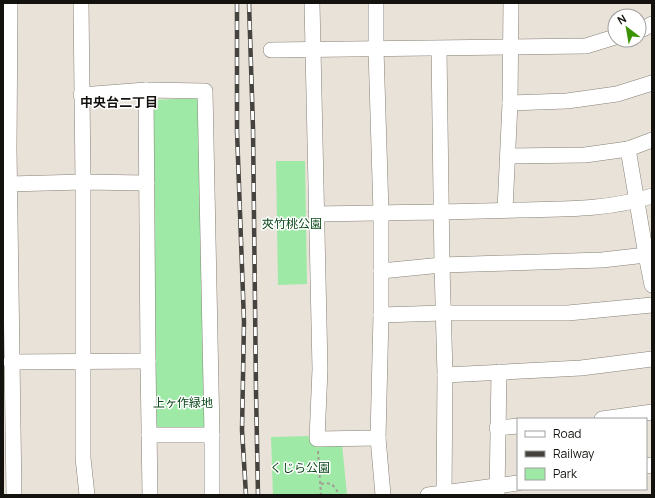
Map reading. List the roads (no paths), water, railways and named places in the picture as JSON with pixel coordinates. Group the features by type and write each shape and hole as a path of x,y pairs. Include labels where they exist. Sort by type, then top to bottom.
{"street":[{"path":"10,3 7,262 12,362 14,495"},
{"path":"81,3 83,182 83,458 87,495"},
{"path":"312,3 320,369 317,440 378,438"},
{"path":"376,3 381,213 381,315 378,438 383,495"},
{"path":"505,210 510,103 511,3"},
{"path":"271,50 586,46 607,39"},
{"path":"439,48 445,375 444,494"},
{"path":"510,103 568,101 617,94 652,83"},
{"path":"82,95 146,90 205,91 212,495"},
{"path":"146,90 150,495"},
{"path":"508,156 585,155 628,149 652,140"},
{"path":"628,149 637,201 649,254 652,285"},
{"path":"9,184 83,182 147,183"},
{"path":"316,214 586,208 637,201 652,196"},
{"path":"381,271 442,265 602,260 649,254"},
{"path":"381,315 568,313 652,305"},
{"path":"445,375 581,368 652,359"},
{"path":"12,362 148,361"},
{"path":"497,490 499,372"},
{"path":"609,418 652,412"},
{"path":"498,428 517,426"},
{"path":"149,435 212,435"},
{"path":"428,495 497,490 517,483"}],"railway":[{"path":"237,3 237,131 244,322 242,430 246,495"},
{"path":"249,3 253,128 258,495"}],"district":[{"name":"中央台二丁目","path":"119,102"}],"park label":[{"name":"夾竹桃公園","path":"292,223"},
{"name":"上ヶ作緑地","path":"183,402"},
{"name":"くじら公園","path":"300,467"}]}
